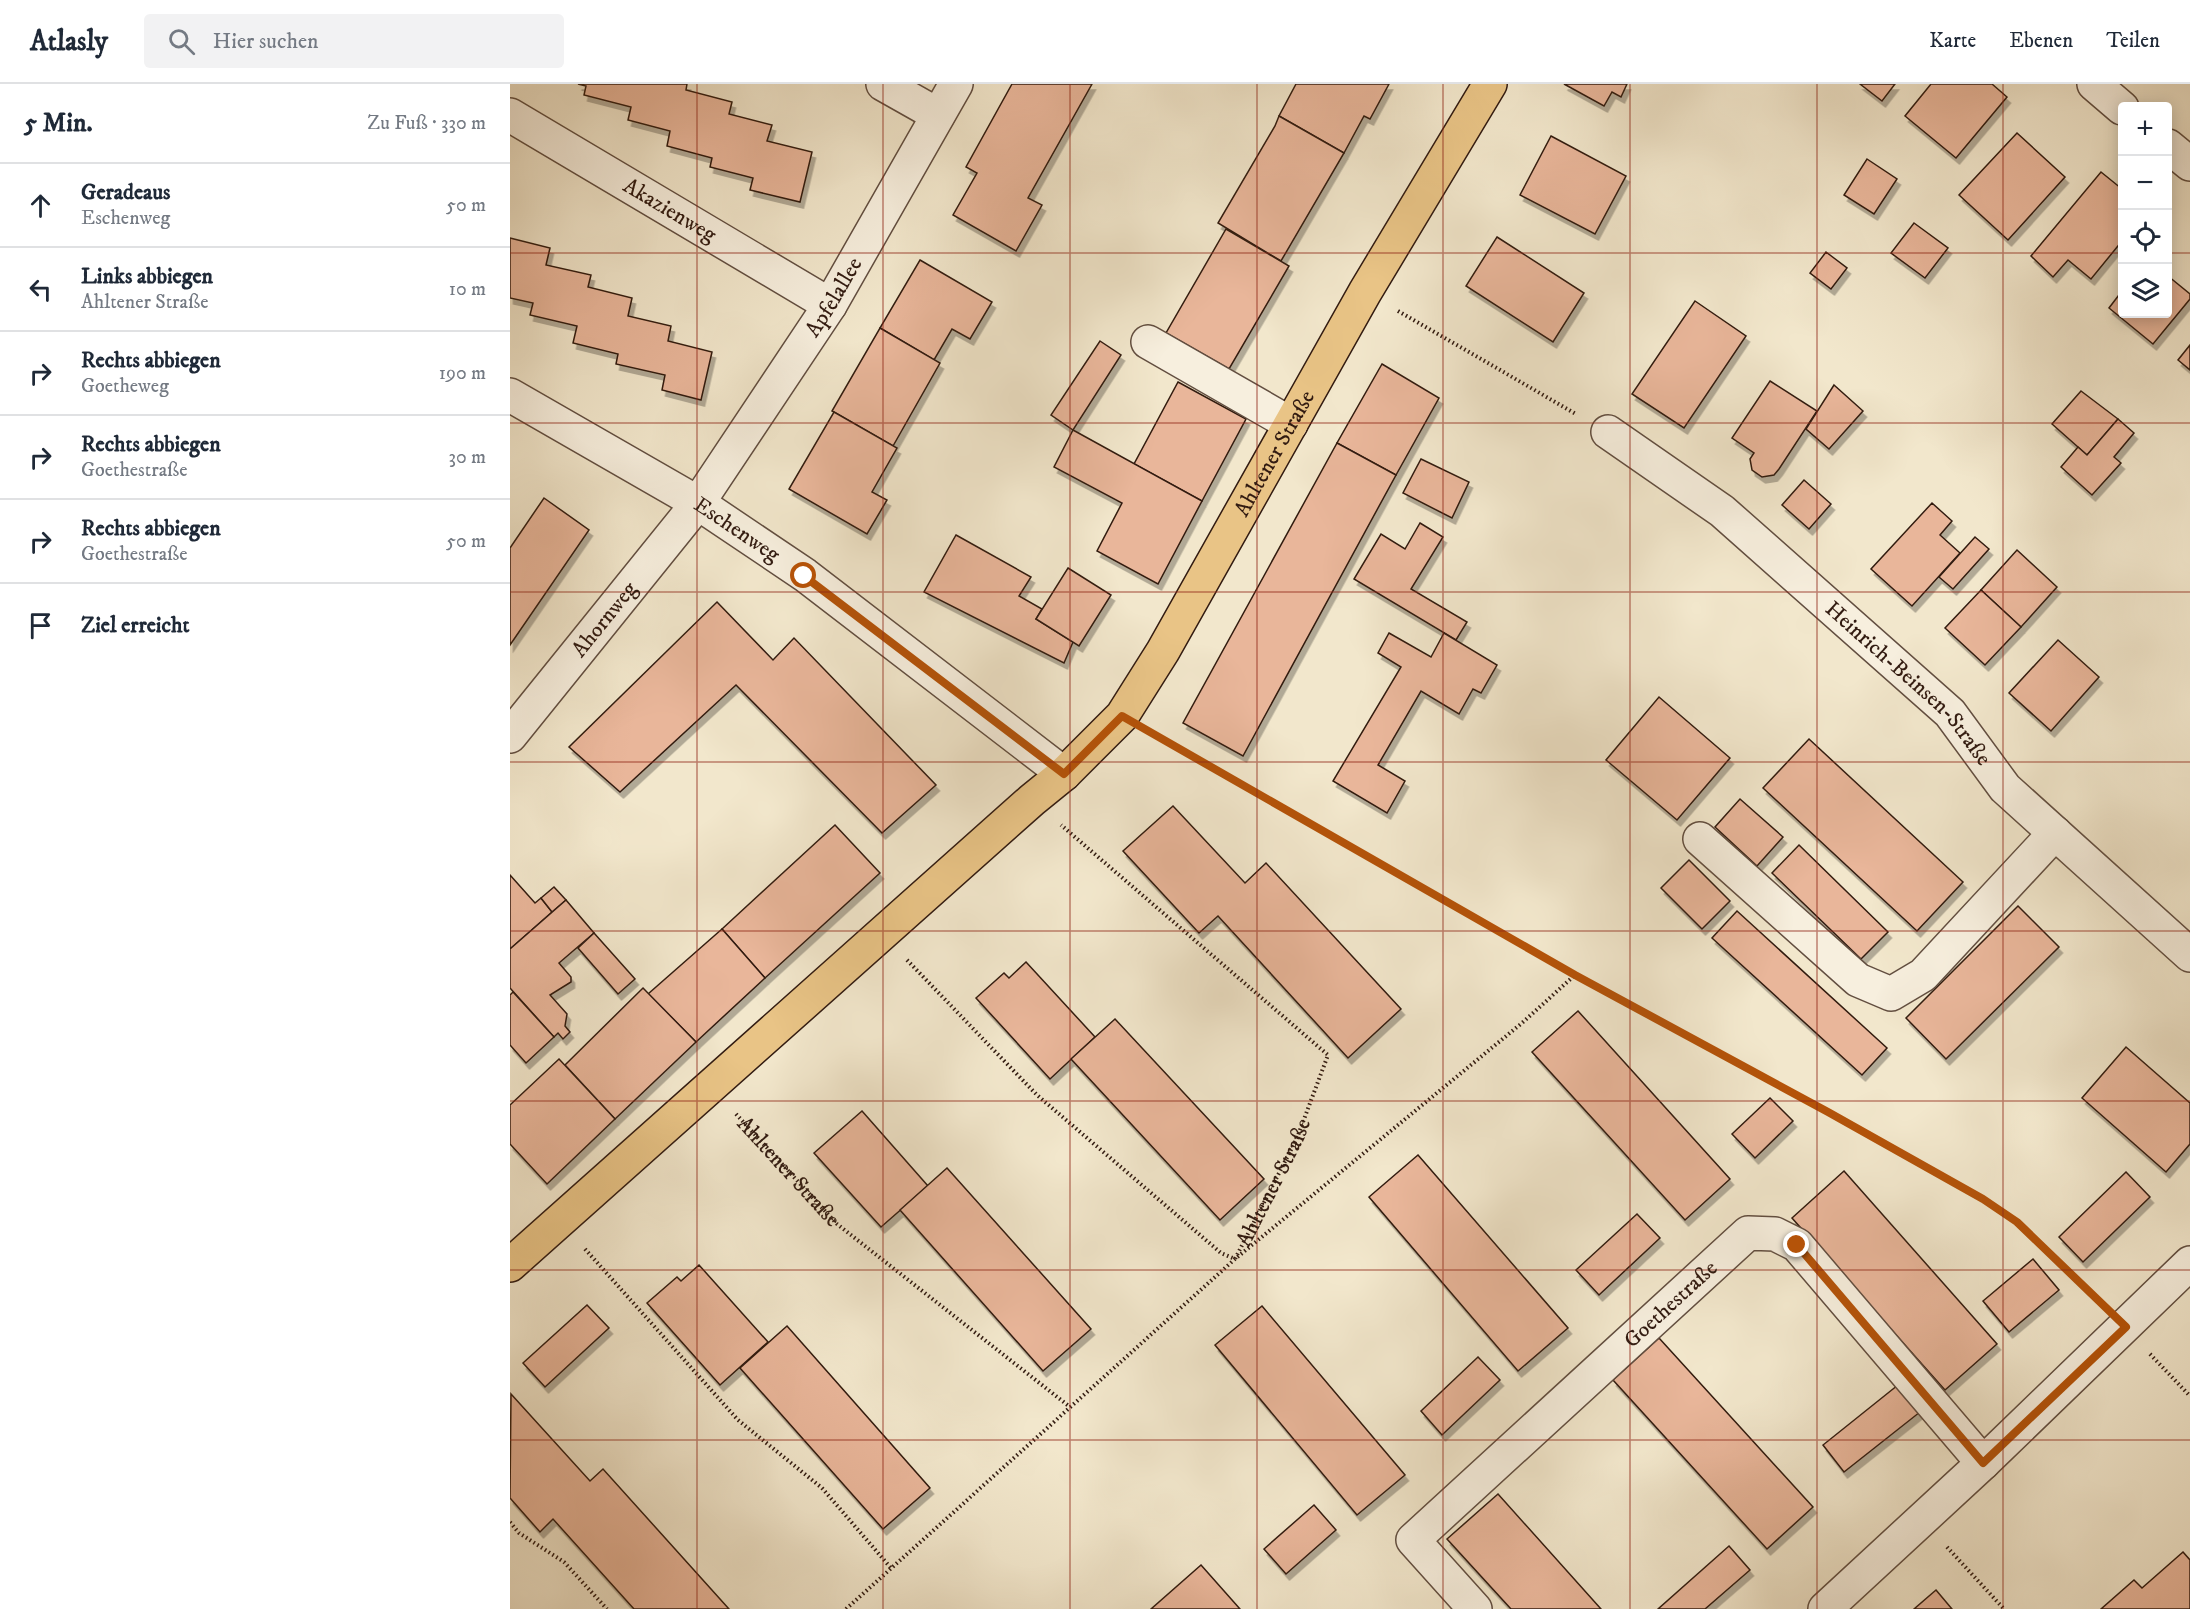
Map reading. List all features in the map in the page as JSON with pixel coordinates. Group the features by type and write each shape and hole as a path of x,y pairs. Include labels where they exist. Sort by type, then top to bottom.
{"main road":[{"name":"Ahltener Straße","path":"510,1265 1064,774 1122,716 1163,651 1365,292 1490,84"}],"street":[{"path":"883,84 938,115"},
{"name":"Apfelallee","path":"698,503 830,305 956,84"},
{"path":"2094,84 2118,105"},
{"name":"Akazienweg","path":"510,115 830,305"},
{"path":"2172,149 2190,165"},
{"path":"1148,342 1291,424"},
{"name":"Eschenweg","path":"510,395 698,503 804,576 1064,774"},
{"name":"Heinrich-Beinsen-Straße","path":"1608,432 1722,510 1950,713 2006,788 2190,955"},
{"name":"Ahornweg","path":"510,736 698,503"},
{"path":"1700,839 1858,980 1891,994 1923,975 2055,833"},
{"name":"Goethestraße","path":"1475,1609 1413,1540 1748,1233 1774,1234 1797,1245 1983,1463"},
{"path":"1825,1609 1983,1463 2190,1263"}],"path":[{"path":"1365,292 1608,432"},
{"path":"1122,716 1575,975 1983,1199 2017,1222 2126,1327 2190,1396"},
{"name":"Ahltener Straße","path":"882,934 1038,1095 1221,1253 1235,1259 1298,1138 1328,1055 1032,800"},
{"path":"846,1609 1235,1259 1522,1023 1575,975"},
{"name":"Ahltener Straße","path":"711,1086 837,1224 1070,1407"},
{"path":"560,1221 738,1419 822,1488 891,1568"},
{"path":"1922,1520 2004,1609"},
{"path":"510,1522 519,1533 564,1562 608,1609"}],"building":[{"path":"578,84 687,84 686,90 732,102 729,114 772,125 767,141 812,152 800,202 750,190 753,178 710,167 712,158 667,146 670,131 628,120 631,107 584,95 586,86"},
{"path":"1012,84 1092,84 1028,198 1042,205 1016,251 953,215 977,173 966,167"},
{"path":"1296,84 1389,84 1370,119 1364,116 1344,153 1279,116"},
{"path":"1564,84 1627,84 1621,97 1612,92 1604,106"},
{"path":"1860,84 1895,84 1882,101"},
{"path":"1931,84 1992,84 2007,97 1956,158 1905,116"},
{"path":"1279,116 1344,153 1281,261 1218,223"},
{"path":"2017,133 2065,177 2008,240 1959,195"},
{"path":"1551,136 1626,176 1595,234 1520,195"},
{"path":"1867,159 1897,179 1874,214 1844,195"},
{"path":"2101,172 2118,186 2118,246 2091,279 2068,260 2053,277 2031,256"},
{"path":"1914,223 1948,248 1925,278 1891,253"},
{"path":"1226,229 1289,266 1229,369 1166,333"},
{"path":"1497,237 1584,293 1553,342 1466,286"},
{"path":"510,238 550,248 546,265 591,275 588,287 632,298 628,316 671,326 668,341 712,352 701,400 662,390 665,375 616,364 618,354 573,343 577,326 530,315 533,303 510,298"},
{"path":"1826,252 1847,268 1831,289 1810,273"},
{"path":"920,260 992,302 970,339 952,329 934,360 880,328"},
{"path":"2172,279 2190,294 2190,299 2153,344 2121,318 2172,318"},
{"path":"2118,296 2118,315 2109,308"},
{"path":"1695,301 1746,336 1684,428 1632,394"},
{"path":"880,328 940,363 893,446 832,411"},
{"path":"1100,341 1121,355 1073,430 1051,415"},
{"path":"2190,345 2190,370 2178,360"},
{"path":"1382,364 1439,398 1396,475 1337,443"},
{"path":"1770,381 1817,411 1774,475 1762,477 1752,470 1750,459 1754,453 1732,438"},
{"path":"1178,382 1246,419 1202,501 1134,464"},
{"path":"1834,385 1863,411 1829,449 1806,429"},
{"path":"2081,391 2118,419 2087,455 2052,424"},
{"path":"834,412 897,448 872,492 887,500 867,534 789,489"},
{"path":"2118,419 2134,433 2114,457 2121,463 2092,495 2061,467 2078,447 2087,455"},
{"path":"1073,430 1202,501 1158,584 1097,551 1122,503 1054,467"},
{"path":"1337,443 1396,475 1243,756 1183,723"},
{"path":"1421,459 1469,482 1452,518 1403,493"},
{"path":"1804,480 1831,504 1809,529 1782,505"},
{"path":"544,498 589,530 510,645 510,548"},
{"path":"1932,503 1952,521 1940,535 1960,553 1912,606 1871,569"},
{"path":"1420,523 1443,537 1411,589 1467,622 1456,640 1354,579 1381,534 1405,549"},
{"path":"956,535 1031,577 1019,596 1042,609 1036,619 1073,642 1064,663 924,592"},
{"path":"1975,537 1989,549 1953,589 1939,577"},
{"path":"2017,550 2057,587 2021,627 1981,590"},
{"path":"1068,568 1111,595 1079,646 1036,619"},
{"path":"1981,590 2021,627 1985,665 1945,628"},
{"path":"717,602 773,660 794,638 936,785 882,833 736,685 620,792 569,747"},
{"path":"1389,633 1431,657 1444,633 1497,665 1481,693 1473,689 1459,714 1421,691 1378,765 1405,781 1387,813 1333,781 1401,667 1378,653"},
{"path":"2058,640 2099,677 2051,731 2009,693"},
{"path":"1659,697 1730,758 1677,820 1606,760"},
{"path":"1809,739 1963,882 1917,931 1763,788"},
{"path":"1740,799 1783,837 1757,866 1715,827"},
{"path":"1173,806 1245,883 1266,863 1401,1009 1348,1058 1218,916 1199,933 1123,851"},
{"path":"835,825 880,873 765,978 722,929"},
{"path":"1799,845 1888,932 1861,959 1772,873"},
{"path":"1689,860 1730,901 1702,929 1661,888"},
{"path":"510,875 535,903 541,898 552,912 510,949"},
{"path":"554,887 566,900 552,912 541,898"},
{"path":"566,900 594,933 559,963 571,977 571,982 550,995 567,1014 565,1026 570,1032 563,1039 558,1033 554,1037 510,988 510,949"},
{"path":"2018,906 2059,947 1946,1059 1906,1018"},
{"path":"1737,911 1887,1048 1862,1075 1712,938"},
{"path":"722,929 765,978 696,1042 648,994"},
{"path":"594,933 635,979 618,994 578,948"},
{"path":"1026,962 1095,1037 1050,1079 976,998 1004,973 1009,978"},
{"path":"643,988 696,1042 615,1119 565,1065"},
{"path":"513,992 554,1037 526,1063 510,1045 510,995"},
{"path":"1578,1011 1730,1179 1685,1220 1532,1052"},
{"path":"1115,1019 1264,1179 1220,1220 1071,1059"},
{"path":"2126,1047 2190,1103 2190,1144 2166,1172 2082,1098"},
{"path":"559,1059 615,1119 547,1184 510,1144 510,1105"},
{"path":"1770,1098 1793,1121 1755,1158 1732,1134"},
{"path":"862,1111 928,1186 881,1227 814,1153"},
{"path":"1418,1155 1568,1328 1518,1371 1369,1197"},
{"path":"947,1168 1091,1329 1043,1371 900,1210"},
{"path":"1844,1171 1997,1344 1945,1390 1792,1218"},
{"path":"2126,1172 2150,1197 2083,1262 2059,1237"},
{"path":"1637,1214 1660,1238 1599,1295 1576,1270"},
{"path":"2033,1259 2059,1290 2009,1332 1983,1301"},
{"path":"699,1265 768,1342 720,1385 647,1303 677,1277 681,1281"},
{"path":"587,1305 609,1328 545,1387 523,1363"},
{"path":"1262,1306 1405,1475 1357,1515 1215,1345"},
{"path":"787,1326 930,1488 883,1529 740,1368"},
{"path":"1659,1338 1813,1507 1767,1549 1613,1380"},
{"path":"1478,1357 1500,1380 1442,1435 1421,1411"},
{"path":"1898,1385 1920,1412 1844,1472 1823,1445"},
{"path":"511,1394 590,1481 603,1469 729,1609 634,1609 553,1519 540,1532 510,1498"},
{"path":"1498,1494 1601,1609 1511,1609 1447,1539"},
{"path":"1314,1505 1336,1530 1286,1574 1264,1549"},
{"path":"1729,1546 1750,1570 1705,1609 1658,1609"},
{"path":"2183,1552 2190,1560 2190,1609 2101,1609 2134,1580 2142,1588"},
{"path":"1201,1565 1240,1609 1151,1609"},
{"path":"1936,1590 1952,1609 1914,1609"}],"route":[{"path":"804,576 1064,774 1122,716 1575,975 1983,1199 2017,1222 2126,1327 1983,1463 1797,1245"}]}
